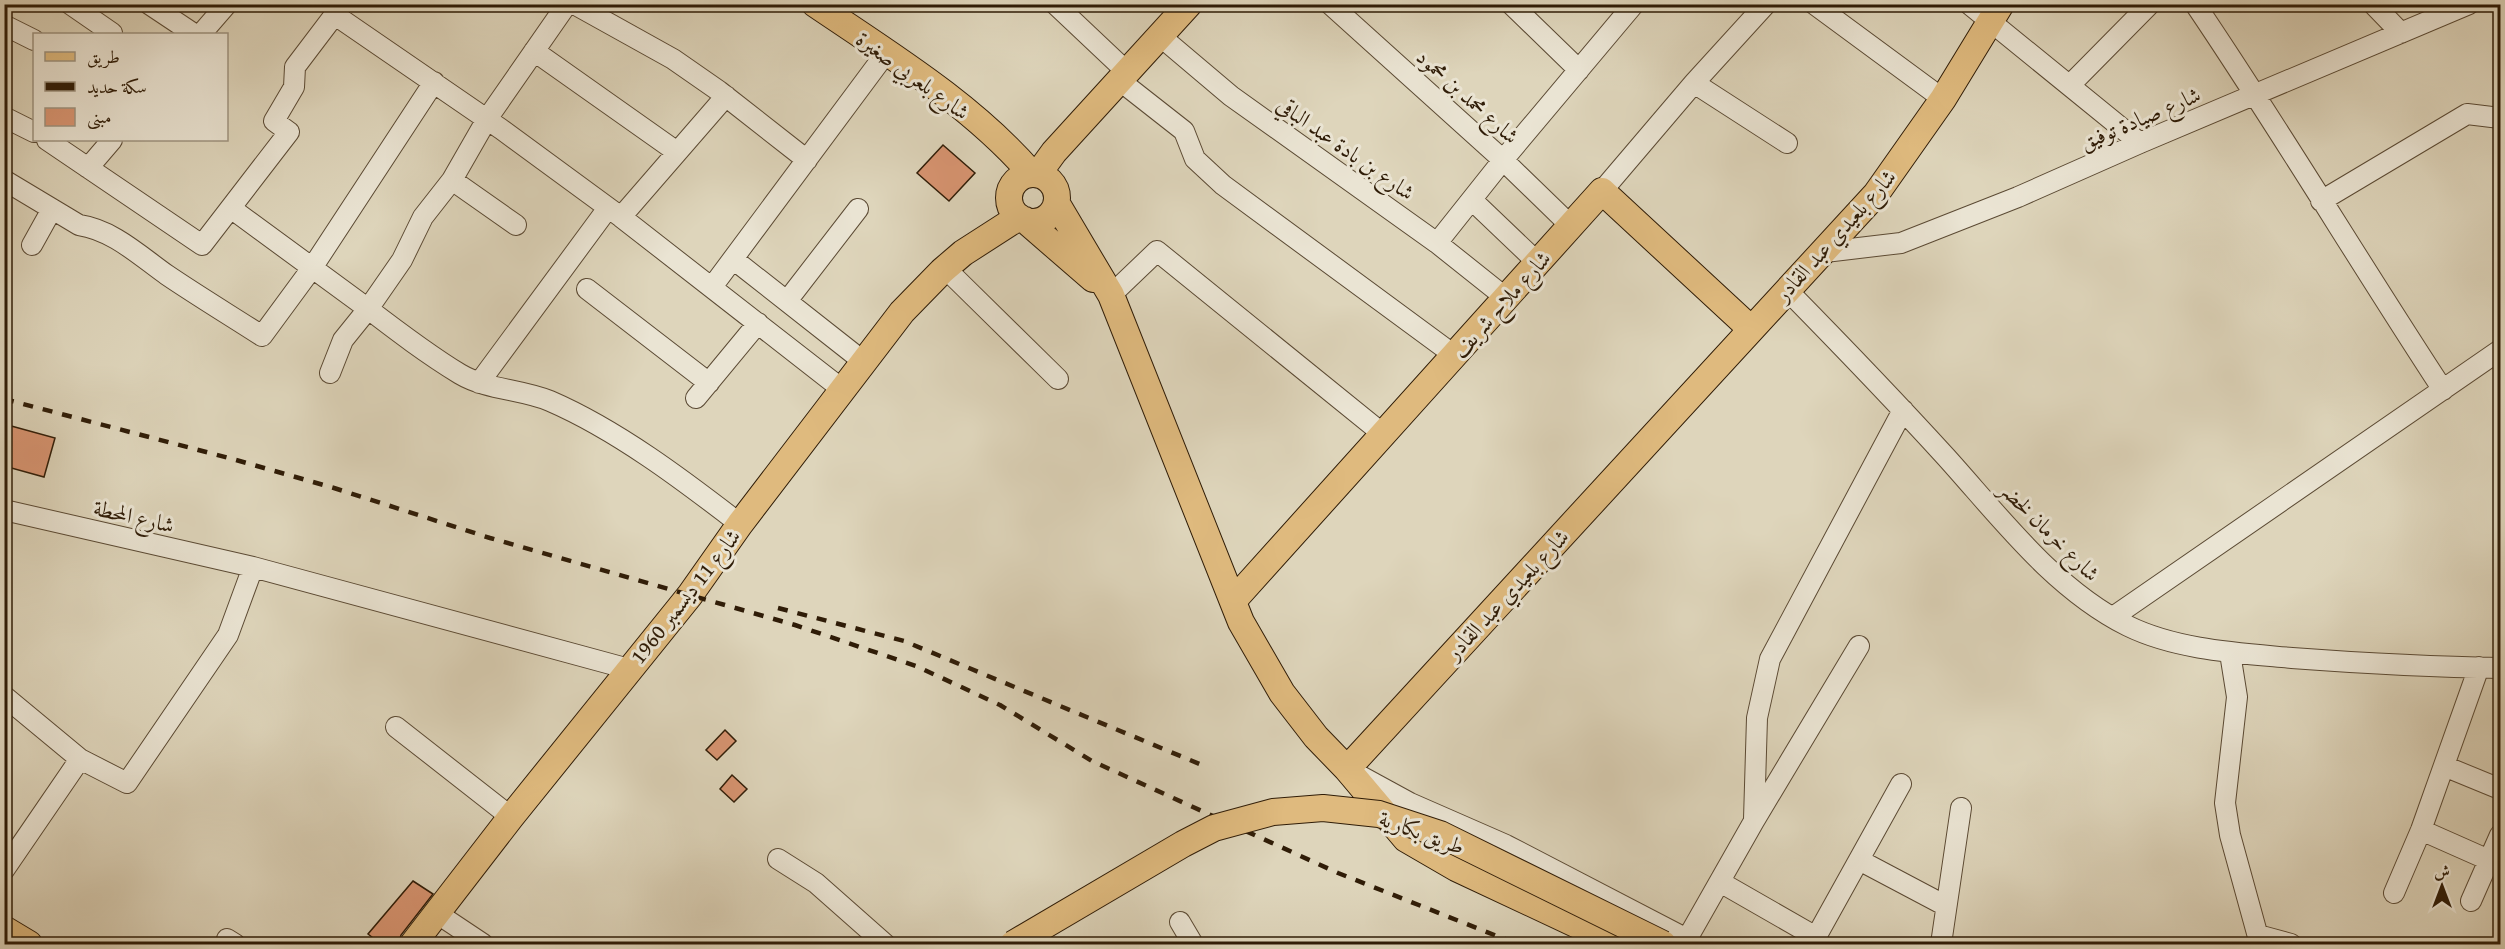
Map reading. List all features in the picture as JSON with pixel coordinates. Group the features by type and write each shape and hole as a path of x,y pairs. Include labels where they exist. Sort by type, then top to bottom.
{"main road":[{"name":"شارع بلعربي صغيرة","path":"815,4 886,52 981,125 1022,182"},
{"name":"شارع 11 ديسمبر 1960","path":"413,945 511,817 690,596 740,524 902,312 954,261 1022,182 1071,133 1189,4"},
{"name":"شارع بلعيدي عبد القادر","path":"1347,769 1876,195 1943,99 1996,13"},
{"path":"1022,219 1033,222 1048,217 1057,200 1071,133"},
{"path":"1111,295 1011,207 1022,182 1050,180 1057,200 1111,295 1241,622 1282,693 1316,736 1406,839 1456,868 1618,945"},
{"path":"1602,191 1751,329"},
{"name":"شارع ملاح شريف","path":"1233,601 1602,191"},
{"name":"شارع 11 ديسمبر 1960","path":"954,261 1022,219"},
{"name":"طريق بكارية","path":"1013,945 1214,828 1273,812 1323,807 1378,814 1440,834 1663,945"},
{"path":"4,929 29,945"}],"street":[{"path":"70,4 112,33"},
{"path":"149,4 192,33"},
{"path":"202,33 226,4"},
{"path":"330,373 344,340 402,260 423,217 452,180 487,119 567,4"},
{"path":"574,4 673,59 726,96 807,160"},
{"path":"1055,4 1123,76 1184,131 1195,159 1223,185 1454,356"},
{"name":"شارع محمد بن محمود","path":"1330,4 1503,160 1571,226"},
{"path":"1511,4 1579,70"},
{"name":"شارع ملاح شريف","path":"1602,191 1694,83 1766,4"},
{"path":"1814,4 1943,99"},
{"path":"1969,4 1996,13 2070,85 2140,142"},
{"path":"2070,85 2150,4"},
{"path":"2195,4 2256,95 2321,201 2443,390"},
{"path":"2373,4 2402,33"},
{"name":"شارع صيادة توفيق","path":"1825,252 1901,243 2018,197 2140,142 2469,4"},
{"path":"1437,243 1579,70 1627,7"},
{"path":"48,141 202,245 290,132 274,121 294,87 295,68 339,10 614,212 843,390"},
{"path":"4,25 33,40"},
{"name":"شارع بن بادة عبد الباقي","path":"1160,36 1231,96 1437,243 1506,298"},
{"path":"534,51 677,152"},
{"path":"712,287 886,52"},
{"path":"4,180 79,225 92,227 124,244 168,276 262,336 312,268 434,82"},
{"path":"1694,83 1787,143"},
{"path":"479,382 614,212 677,152 726,96"},
{"path":"2321,201 2467,114 2500,118"},
{"path":"4,117 33,132"},
{"path":"88,168 111,141"},
{"path":"452,180 516,225"},
{"path":"1472,200 1537,262"},
{"path":"232,208 421,348 461,374 479,382 533,395 583,419 673,473 740,524"},
{"path":"32,245 52,209"},
{"path":"787,301 858,209"},
{"path":"1111,295 1157,250 1383,434"},
{"path":"733,259 864,362"},
{"path":"954,261 1058,379"},
{"path":"587,290 703,390 758,323"},
{"name":"شارع خرمان لخضر","path":"1787,290 1903,410 2062,581 2079,597 2129,627 2180,644 2230,653 2316,660 2500,668"},
{"path":"2113,617 2500,350"},
{"path":"1754,821 1756,718 1770,659 1903,410"},
{"name":"شارع المحطة","path":"4,510 253,567 629,669"},
{"path":"4,696 80,759 127,783 228,635 253,567"},
{"path":"1347,769 1410,803 1506,845 1687,939 1754,821 1859,646"},
{"path":"2230,653 2236,697 2225,803 2230,835 2259,940 2291,945"},
{"path":"2394,892 2421,830 2480,667"},
{"path":"396,727 511,817"},
{"path":"4,870 80,759"},
{"path":"2444,766 2500,789"},
{"path":"1720,882 1816,937 1901,784"},
{"path":"1941,945 1961,808"},
{"path":"2421,830 2495,862"},
{"path":"2470,901 2495,862 2500,835"},
{"path":"778,859 816,883 885,945"},
{"path":"1859,860 1946,906"},
{"path":"438,914 483,945"},
{"path":"1179,922 1193,945"}],"building":[{"path":"943,145 975,173 949,201 917,173"},
{"path":"4,424 55,438 44,477 4,466"},
{"path":"725,730 736,741 717,760 706,750"},
{"path":"732,775 747,789 734,802 720,789"},
{"path":"413,881 433,894 401,935 398,945 382,945 368,934"}],"railway":[{"path":"4,399 334,488 490,538 795,625 916,666 1000,705 1092,761 1338,873 1517,944"},
{"path":"778,608 904,641 1202,765"}]}
